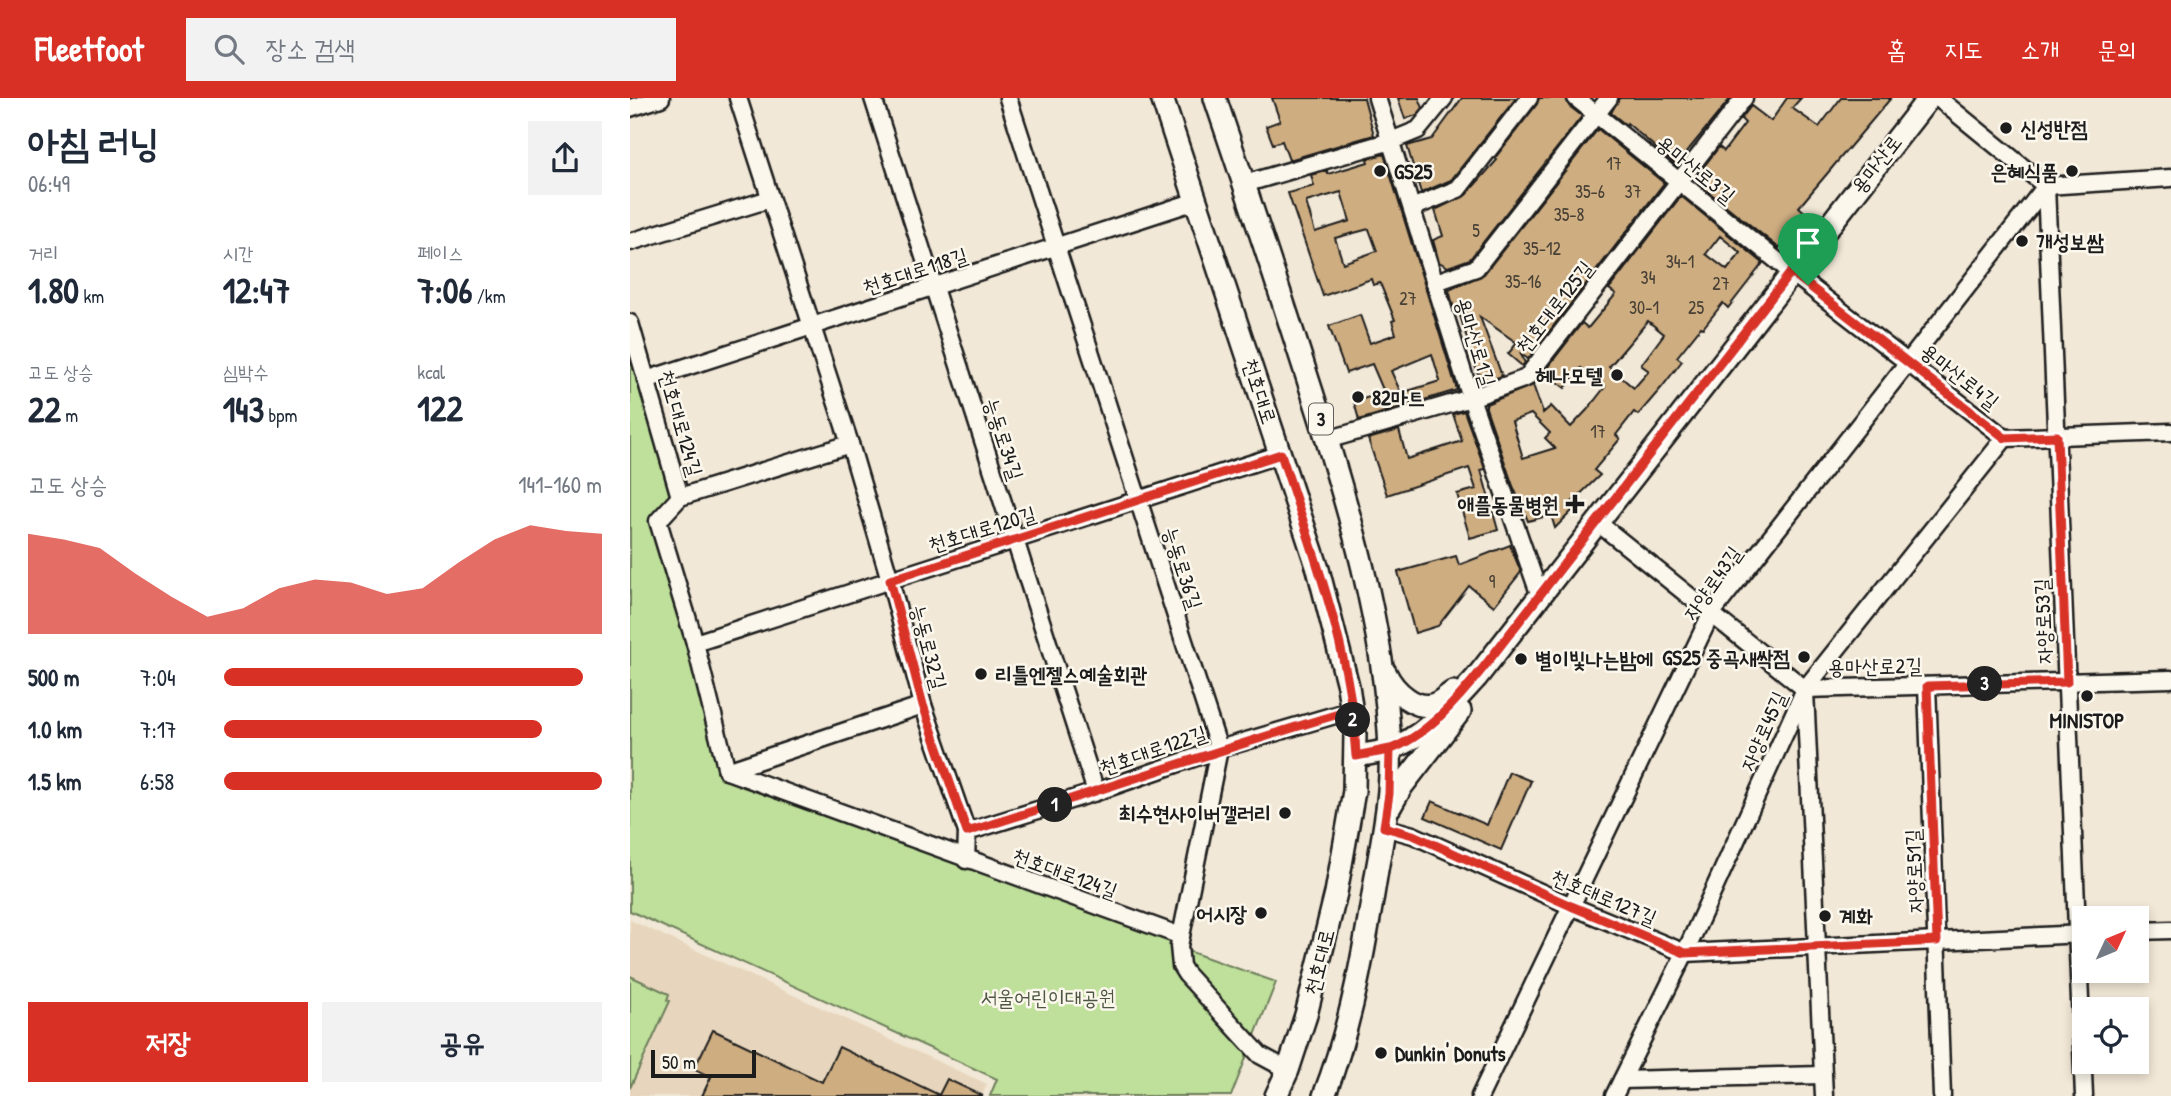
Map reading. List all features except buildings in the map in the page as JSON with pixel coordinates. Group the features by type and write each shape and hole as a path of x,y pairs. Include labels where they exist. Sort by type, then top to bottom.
{"main road":[{"name":"천호대로","path":"1162,98 1318,569 1333,622 1352,710 1356,756 1351,814 1336,893 1306,1015 1288,1070 1276,1096"},
{"name":"천호대로","path":"1215,98 1328,440 1359,554 1382,666 1390,749 1385,821 1355,990 1329,1094"},
{"name":"용마산로","path":"1356,756 1390,749 1415,735 1438,718 1476,678 1929,98"},
{"path":"1382,666 1395,689 1412,702 1421,705 1438,703 1476,678"},
{"path":"1385,821 1402,786 1460,712 1476,678"}],"street":[{"path":"630,108 661,98"},
{"name":"능동로32길","path":"738,98 850,444 923,705 967,832 966,860"},
{"name":"능동로34길","path":"873,98 1096,793"},
{"name":"능동로36길","path":"1008,98 1219,749 1181,936"},
{"name":"용마산로1길","path":"1377,98 1471,398 1540,596"},
{"path":"1244,184 1391,141 1418,130 1444,98"},
{"path":"1412,208 1458,189 1529,98"},
{"name":"용마산로3길","path":"1576,98 1791,272"},
{"path":"1436,282 1476,268 1609,98"},
{"name":"천호대로125길","path":"1328,440 1471,398 1526,378 1744,98"},
{"path":"1938,98 2046,186 2171,178"},
{"name":"자양로43길","path":"1480,1096 1710,614 2046,186"},
{"name":"자양로53길","path":"2046,186 2079,906"},
{"path":"630,242 770,199"},
{"name":"천호대로118길","path":"646,380 1196,201"},
{"name":"용마산로4길","path":"1791,272 2005,438 2171,432"},
{"name":"천호대로124길","path":"630,323 680,497 658,521 695,643 727,771 1181,936"},
{"name":"자양로45길","path":"1614,1096 1685,953 1805,689 2005,438"},
{"path":"680,497 850,444"},
{"name":"천호대로120길","path":"695,643 1281,454"},
{"name":"용마산로2길","path":"1597,522 1805,689 2171,679"},
{"name":"자양로51길","path":"1927,686 1942,1096"},
{"path":"1805,689 1824,1096"},
{"path":"727,771 923,705"},
{"name":"천호대로122길","path":"967,832 1096,793 1219,749 1352,710"},
{"name":"천호대로127길","path":"1385,821 1571,906 1685,953 2072,934"},
{"path":"2149,931 2171,930"},
{"path":"1181,936 1179,956 1186,974 1260,1055 1288,1070"},
{"name":"자양로53길","path":"2082,984 2084,1096"},
{"path":"1622,1080 1823,1076"}],"shaded area":[{"path":"630,920 987,1084 982,1096 630,1096"}],"green space":[{"name":"서울어린이대공원","path":"630,342 673,495 652,524 689,645 721,773 1175,939 1174,946 1276,982 1231,1096 990,1096 997,1079 630,911"},
{"path":"630,976 669,994 667,1000 670,1001 630,1088"}],"place":[{"name":"신성반점","path":"2006,128"},
{"name":"GS25","path":"1380,171"},
{"name":"은혜식품","path":"2072,171"},
{"name":"개성보쌈","path":"2022,241"},
{"name":"헤나모텔","path":"1617,375"},
{"name":"82마트","path":"1358,397"},
{"name":"애플동물병원","path":"1575,504"},
{"name":"GS25 중곡새싹점","path":"1804,657"},
{"name":"별이빛나는밤에","path":"1521,659"},
{"name":"리틀엔젤스예술회관","path":"981,674"},
{"name":"MINISTOP","path":"2087,696"},
{"name":"최수현사이버갤러리","path":"1285,813"},
{"name":"어시장","path":"1261,913"},
{"name":"계화","path":"1825,916"},
{"name":"Dunkin' Donuts","path":"1381,1053"}],"route":[{"path":"1808,285 1791,272 1483,668 1438,718 1415,735 1390,749 1356,756 1352,710 1219,749 1096,793 967,832 923,705 890,580 1139,502 1281,454 1333,622 1348,686 1352,710 1355,733 1356,756 1390,749 1389,794 1384,827 1413,835 1571,906 1685,953 1937,941 1927,686 2067,682 2057,436 2005,438 1808,285"}]}
